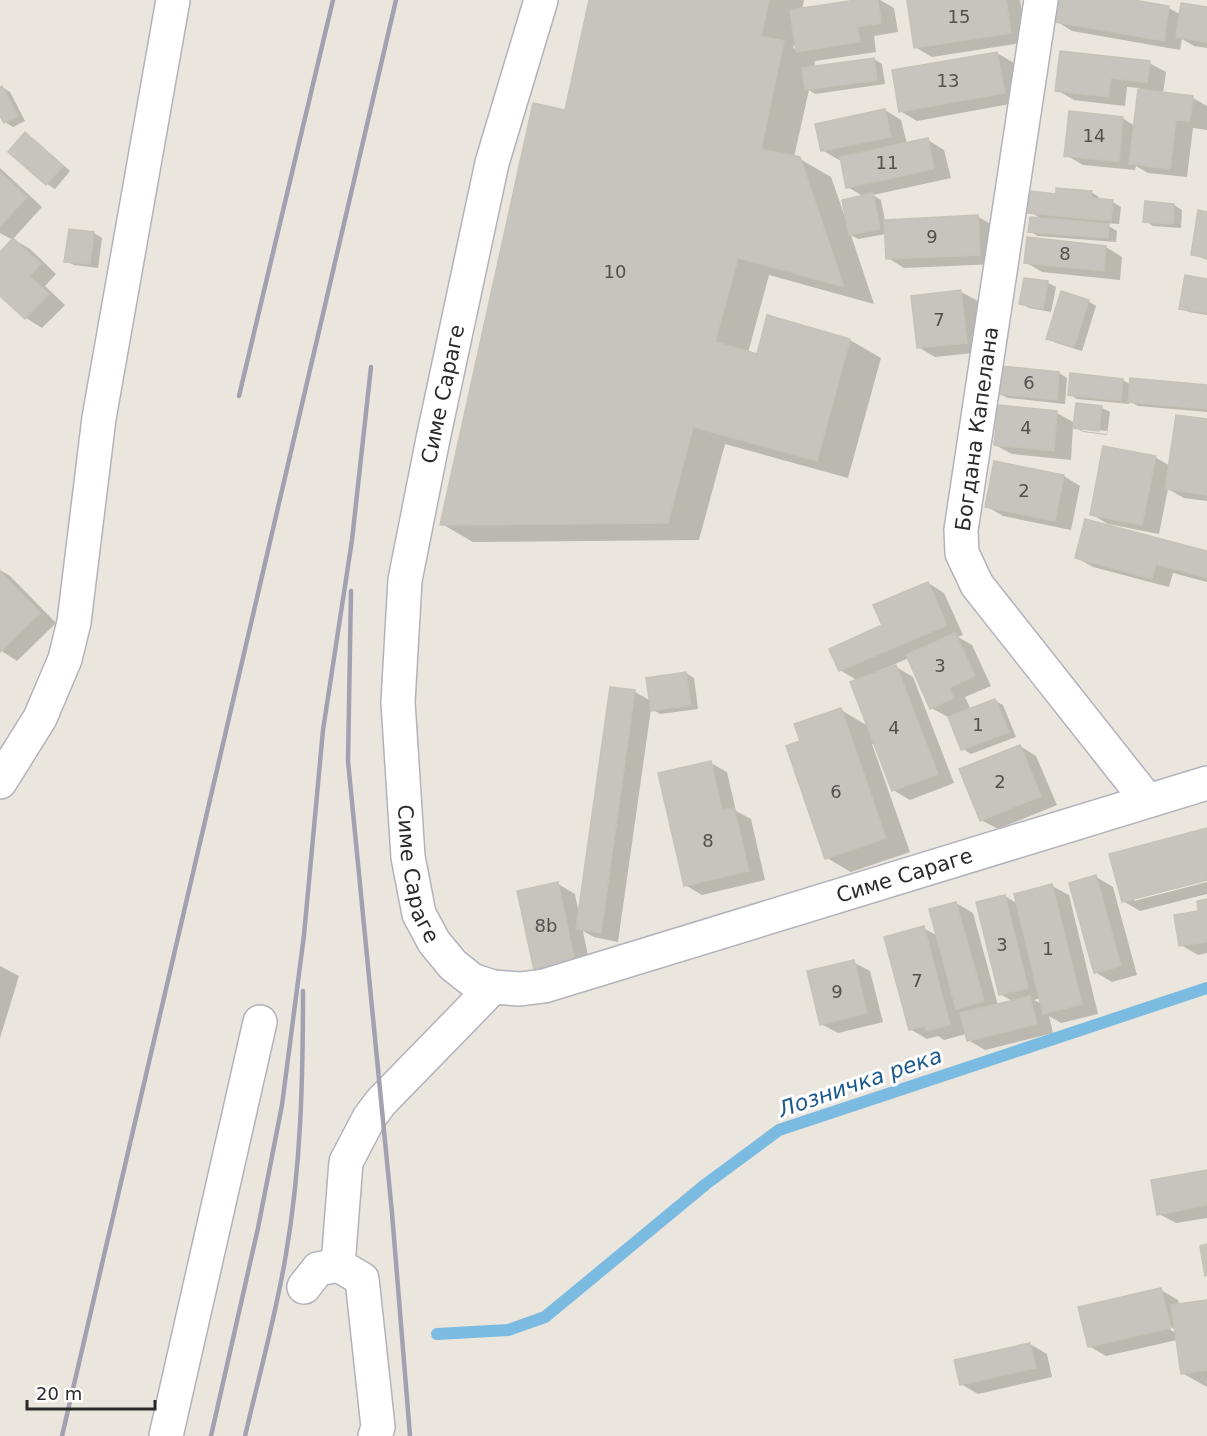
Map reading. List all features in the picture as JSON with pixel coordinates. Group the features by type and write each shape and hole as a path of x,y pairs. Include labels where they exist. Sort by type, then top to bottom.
{"street":[{"path":"0,782 40,718 64,659 74,622 99,418 173,0"},
{"name":"Симе Сараге","path":"542,0 492,163 405,580 398,702 408,857 419,914 434,942 453,965 472,980 494,987 520,989 544,987 1207,783"},
{"name":"Богдана Капелана","path":"1041,0 961,530 962,553 977,585 1147,800"},
{"path":"338,1265 346,1162 369,1118 381,1102 494,987"},
{"path":"166,1436 260,1022"},
{"path":"304,1287 318,1269 338,1265 362,1280 378,1427 375,1436"}],"building":[{"path":"589,0 769,0 761,36 784,41 761,149 800,157 844,287 738,258 715,342 757,354 767,315 850,339 817,461 693,427 668,523 440,525 533,103 565,110"},
{"path":"856,0 878,0 881,23 857,27 860,42 796,52 790,10"},
{"path":"1006,0 1011,33 914,48 907,1"},
{"path":"1058,0 1133,0 1169,6 1164,41 1054,22"},
{"path":"1181,3 1207,7 1207,42 1176,37"},
{"path":"1060,51 1150,61 1147,83 1111,78 1108,97 1055,91"},
{"path":"997,52 1005,93 899,112 892,70"},
{"path":"874,58 877,80 805,90 802,68"},
{"path":"2,86 18,116 4,123 0,116 0,87"},
{"path":"1138,89 1193,96 1190,121 1176,120 1170,169 1129,164"},
{"path":"885,109 891,137 821,151 815,124"},
{"path":"1069,111 1123,117 1119,162 1064,156"},
{"path":"25,132 63,166 46,185 8,152"},
{"path":"928,138 934,169 846,188 840,157"},
{"path":"0,172 27,197 0,226"},
{"path":"1056,188 1092,191 1091,198 1113,200 1111,221 1028,213 1030,191 1056,194"},
{"path":"873,193 880,229 849,235 842,200"},
{"path":"1145,201 1174,204 1173,224 1143,222"},
{"path":"1198,210 1207,212 1207,258 1191,255"},
{"path":"978,215 980,255 886,259 884,220"},
{"path":"1030,217 1109,224 1108,238 1028,232"},
{"path":"69,229 94,232 90,264 64,262"},
{"path":"1027,237 1106,246 1104,271 1024,263"},
{"path":"13,238 41,264 29,276 49,294 25,319 0,296 0,252"},
{"path":"1185,275 1207,279 1207,313 1179,309"},
{"path":"1024,278 1048,281 1043,309 1019,304"},
{"path":"961,290 967,343 917,348 911,296"},
{"path":"1061,291 1089,300 1074,347 1046,339"},
{"path":"1001,366 1059,372 1057,400 998,394"},
{"path":"1070,373 1123,379 1121,401 1068,395"},
{"path":"1130,378 1207,385 1207,409 1128,402"},
{"path":"1076,403 1102,406 1099,431 1073,428"},
{"path":"998,405 1057,411 1054,451 994,445"},
{"path":"1176,415 1207,419 1207,495 1165,489"},
{"path":"1103,446 1156,456 1142,525 1090,515"},
{"path":"994,461 1064,475 1055,521 985,507"},
{"path":"1085,519 1207,551 1207,578 1156,564 1152,579 1075,558"},
{"path":"0,571 40,613 0,652"},
{"path":"928,582 947,625 839,671 829,649 882,625 873,605"},
{"path":"955,633 975,676 949,688 954,698 930,709 906,655"},
{"path":"896,665 938,774 892,791 850,682"},
{"path":"686,672 691,705 651,711 646,678"},
{"path":"610,687 635,690 601,933 576,929"},
{"path":"995,699 1009,732 961,750 948,717"},
{"path":"841,708 886,838 825,859 786,746 800,741 794,724"},
{"path":"1020,745 1041,796 980,821 959,769"},
{"path":"711,761 722,810 734,808 749,871 684,886 658,773"},
{"path":"1207,828 1207,880 1122,902 1109,854"},
{"path":"1096,875 1121,966 1094,973 1069,883"},
{"path":"558,882 575,962 534,970 517,891"},
{"path":"1052,884 1082,1004 1043,1014 1014,894"},
{"path":"1005,895 1028,988 999,995 976,902"},
{"path":"1207,899 1207,942 1179,946 1174,915 1198,911 1197,901"},
{"path":"956,902 984,1001 956,1009 929,909"},
{"path":"924,926 950,1025 926,1031 925,1026 909,1030 884,937"},
{"path":"854,960 867,1013 820,1025 807,971"},
{"path":"1030,996 1037,1024 967,1041 960,1013"},
{"path":"1207,1170 1207,1205 1157,1215 1151,1180"},
{"path":"1207,1244 1207,1275 1205,1276 1200,1246"},
{"path":"1161,1288 1171,1328 1088,1347 1078,1307"},
{"path":"1207,1300 1207,1370 1181,1374 1171,1305"},
{"path":"1030,1343 1036,1368 960,1385 954,1360"}],"waterway":[{"name":"Лозничка река","path":"437,1334 508,1330 545,1317 706,1184 779,1130 1207,988"}],"railway":[{"path":"239,396 333,0"},
{"path":"62,1436 396,0"},
{"path":"211,1436 258,1228 282,1105 304,935 323,730 352,540 371,367"},
{"path":"351,591 348,761 392,1213 410,1436"},
{"path":"245,1436 277,1300 291,1221 300,1123 303,991"}]}
